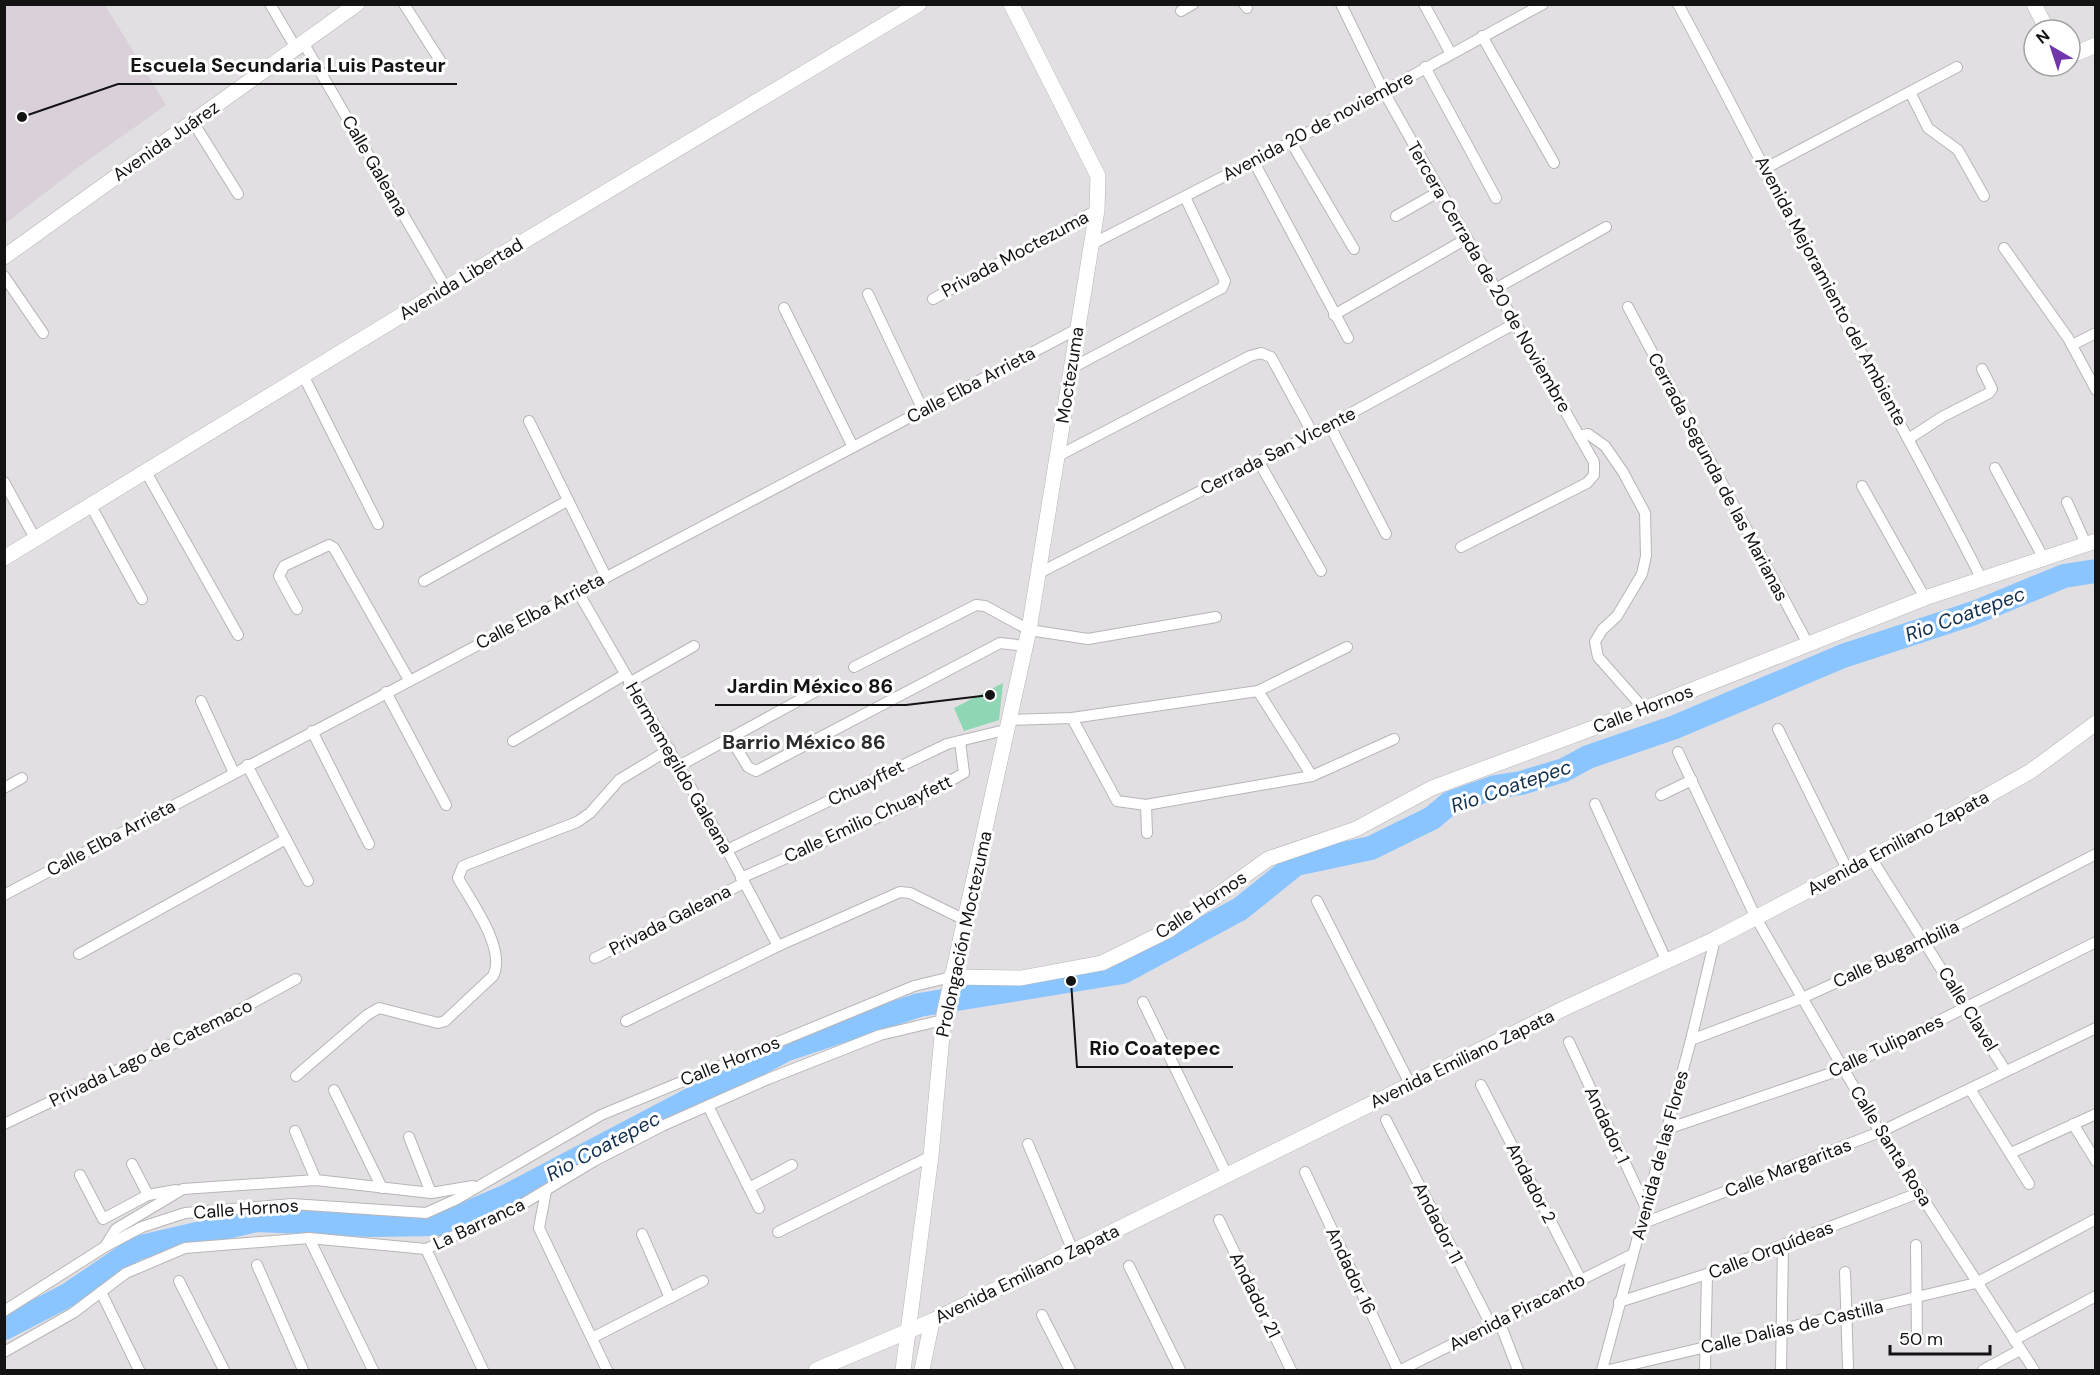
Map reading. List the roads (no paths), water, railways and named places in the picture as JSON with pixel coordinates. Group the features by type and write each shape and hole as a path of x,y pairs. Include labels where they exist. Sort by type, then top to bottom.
{"street":[{"path":"270,4 301,47"},
{"name":"Avenida Juárez","path":"4,257 301,47 357,4"},
{"path":"404,4 441,62"},
{"name":"Avenida Libertad","path":"4,558 446,288 919,4"},
{"name":"Moctezuma","path":"1011,4 1098,176 1097,210 1092,244 1070,369 1039,573"},
{"path":"1181,11 1193,4"},
{"name":"Tercera Cerrada de 20 de Noviembre","path":"1341,4 1384,92 1594,462 1594,475 1587,483 1461,547"},
{"path":"1424,4 1450,54"},
{"name":"Avenida 20 de noviembre","path":"1092,244 1254,162 1543,4"},
{"name":"Avenida Mejoramiento del Ambiente","path":"1678,4 1766,168 1830,294 1910,438 1981,578"},
{"path":"2034,4 2041,18"},
{"path":"1482,36 1554,163"},
{"path":"2082,51 2096,45"},
{"name":"Calle Galeana","path":"301,47 446,288"},
{"path":"1425,67 1496,198"},
{"path":"1766,168 1956,67"},
{"path":"1910,92 1928,128 1958,150 1984,196"},
{"path":"193,122 238,194"},
{"path":"1291,142 1354,249"},
{"path":"1254,162 1348,338"},
{"path":"1396,216 1440,191"},
{"path":"1070,369 1222,288 1225,281 1185,197"},
{"name":"Privada Moctezuma","path":"933,299 1097,210"},
{"path":"1495,290 1606,227"},
{"path":"1334,315 1466,239"},
{"path":"2004,248 2072,345 2096,390"},
{"path":"4,276 43,333"},
{"path":"868,294 923,410"},
{"path":"784,308 853,447"},
{"name":"Cerrada Segunda de las Marianas","path":"1628,308 1809,646"},
{"name":"Cerrada San Vicente","path":"1039,573 1329,426 1514,324"},
{"name":"Calle Elba Arrieta","path":"4,895 1077,329"},
{"path":"2072,345 2096,333"},
{"path":"1056,458 1240,361 1261,353 1271,357 1313,434"},
{"path":"1910,438 1942,417 1989,393 1992,389 1982,369"},
{"path":"303,375 378,524"},
{"path":"529,421 606,577"},
{"path":"1329,426 1386,534"},
{"path":"1579,436 1588,434 1605,446 1623,472 1645,513 1646,556 1642,574 1617,616 1602,630 1595,642 1598,657 1644,709"},
{"path":"1259,462 1321,572"},
{"path":"1995,468 2043,557"},
{"path":"146,472 238,635"},
{"path":"4,482 36,540"},
{"path":"1862,486 1925,598"},
{"path":"424,581 567,501"},
{"path":"2067,502 2091,542"},
{"path":"91,506 142,599"},
{"name":"Calle Hornos","path":"4,1311 106,1245 142,1227 185,1213 292,1204 426,1214 601,1115 914,986 950,980 1021,978 1102,963 1169,930 1268,859 1356,830 1432,788 1809,646 1925,598 2091,542"},
{"path":"297,609 279,576 280,571 294,561 329,545 334,548 409,680"},
{"name":"Prolongación Moctezuma","path":"903,1371 910,1331 950,980 1010,724 1039,573"},
{"name":"Hermemegildo Galeana","path":"578,592 670,749 778,946"},
{"path":"854,667 976,605 985,606 1029,630 1088,639 1216,617"},
{"path":"737,749 748,767 756,771 1000,643 1025,646"},
{"path":"513,741 627,679 694,646"},
{"name":"Chuayffet","path":"727,850 947,744 1010,724 1072,718 1258,691 1347,647"},
{"path":"679,766 820,689"},
{"path":"1258,691 1312,776"},
{"path":"386,692 446,805"},
{"path":"201,701 234,773"},
{"path":"1072,718 1117,801 1146,805 1312,776 1394,739"},
{"name":"Avenida Emiliano Zapata","path":"816,1371 932,1321 1565,1008 1715,939 2031,771 2096,723"},
{"path":"1778,729 1847,869"},
{"path":"312,731 369,844"},
{"name":"Calle Emilio Chuayfett","path":"743,880 915,801 964,773 960,741"},
{"path":"296,1076 367,1015 379,1008 438,1023 445,1020 493,976 497,969 496,947 458,878 463,866 577,822 590,813 620,780 670,749"},
{"name":"Calle Santa Rosa","path":"1678,752 1756,918 1802,998 1880,1132 1921,1192 1976,1283 2034,1371"},
{"path":"247,765 308,881"},
{"path":"4,788 22,778"},
{"path":"1661,795 1692,780"},
{"path":"1595,804 1666,962"},
{"path":"1146,805 1147,833"},
{"path":"79,954 286,840"},
{"name":"Calle Bugambilia","path":"1691,1040 1802,998 1926,942 2096,854"},
{"name":"Calle Clavel","path":"1871,858 2005,1070"},
{"name":"Privada Galeana","path":"595,958 743,880"},
{"path":"626,1021 778,946 900,892 910,893 965,920"},
{"path":"1317,901 1410,1084"},
{"name":"Avenida de las Flores","path":"1602,1371 1691,1040 1715,939"},
{"name":"Calle Tulipanes","path":"1667,1129 1843,1069 2096,942"},
{"name":"Privada Lago de Catemaco","path":"4,1124 210,1026 296,979"},
{"path":"1143,1002 1227,1175"},
{"name":"La Barranca","path":"4,1352 73,1313 126,1274 185,1248 309,1238 426,1249 546,1191 594,1161 768,1079 880,1035 944,1017"},
{"name":"Calle Margaritas","path":"1641,1224 1880,1132 2096,1028"},
{"name":"Andador 1","path":"1569,1042 1646,1208"},
{"name":"Andador 2","path":"1481,1085 1581,1280"},
{"path":"334,1089 381,1188"},
{"path":"1970,1089 2029,1184"},
{"path":"708,1106 759,1208"},
{"path":"2011,1153 2096,1114"},
{"name":"Andador 11","path":"1386,1120 1495,1323 1518,1371"},
{"path":"2073,1124 2096,1161"},
{"path":"295,1131 316,1180"},
{"path":"410,1137 430,1193"},
{"path":"1028,1144 1073,1251"},
{"path":"778,1232 931,1156"},
{"path":"132,1164 148,1195"},
{"path":"749,1188 792,1165"},
{"name":"Andador 16","path":"1305,1172 1404,1370"},
{"path":"80,1175 104,1219 148,1195 183,1189 316,1180 430,1193 479,1185"},
{"path":"106,1245 116,1228 183,1189"},
{"path":"546,1191 539,1228 607,1371"},
{"name":"Calle Orquídeas","path":"1619,1302 1707,1274 1921,1192"},
{"name":"Calle Dalias de Castilla","path":"1609,1371 1644,1366 1705,1348 1976,1283 2096,1219"},
{"name":"Andador 21","path":"1218,1220 1291,1371"},
{"path":"642,1234 670,1298"},
{"path":"309,1238 373,1371"},
{"path":"1916,1245 1917,1341"},
{"path":"1781,1371 1783,1246"},
{"path":"426,1249 483,1371"},
{"name":"Avenida Piracanto","path":"1404,1370 1633,1254"},
{"path":"257,1265 303,1371"},
{"path":"1130,1266 1180,1371"},
{"path":"1845,1272 1848,1366"},
{"path":"1705,1371 1707,1274"},
{"path":"179,1281 224,1371"},
{"path":"592,1338 703,1281"},
{"path":"101,1292 139,1371"},
{"path":"2014,1340 2096,1296"},
{"path":"1042,1315 1070,1371"},
{"path":"922,1371 932,1321"},
{"path":"1983,1371 2020,1350"}],"waterway":[{"name":"Rio Coatepec","path":"4,1328 68,1295 137,1248 257,1220 370,1225 442,1224 507,1196 787,1049 919,1005 1123,972 1240,909 1296,864 1371,848 1432,818 1450,803 1495,787 1521,783 1564,770 1588,757 1675,727 1843,656 1974,613 2064,576 2096,571"}],"place":[{"name":"Escuela Secundaria Luis Pasteur","path":"22,117"},
{"name":"Jardin México 86","path":"990,695"},
{"name":"Rio Coatepec","path":"1071,981"}],"district":[{"name":"Barrio México 86","path":"804,742"}]}
